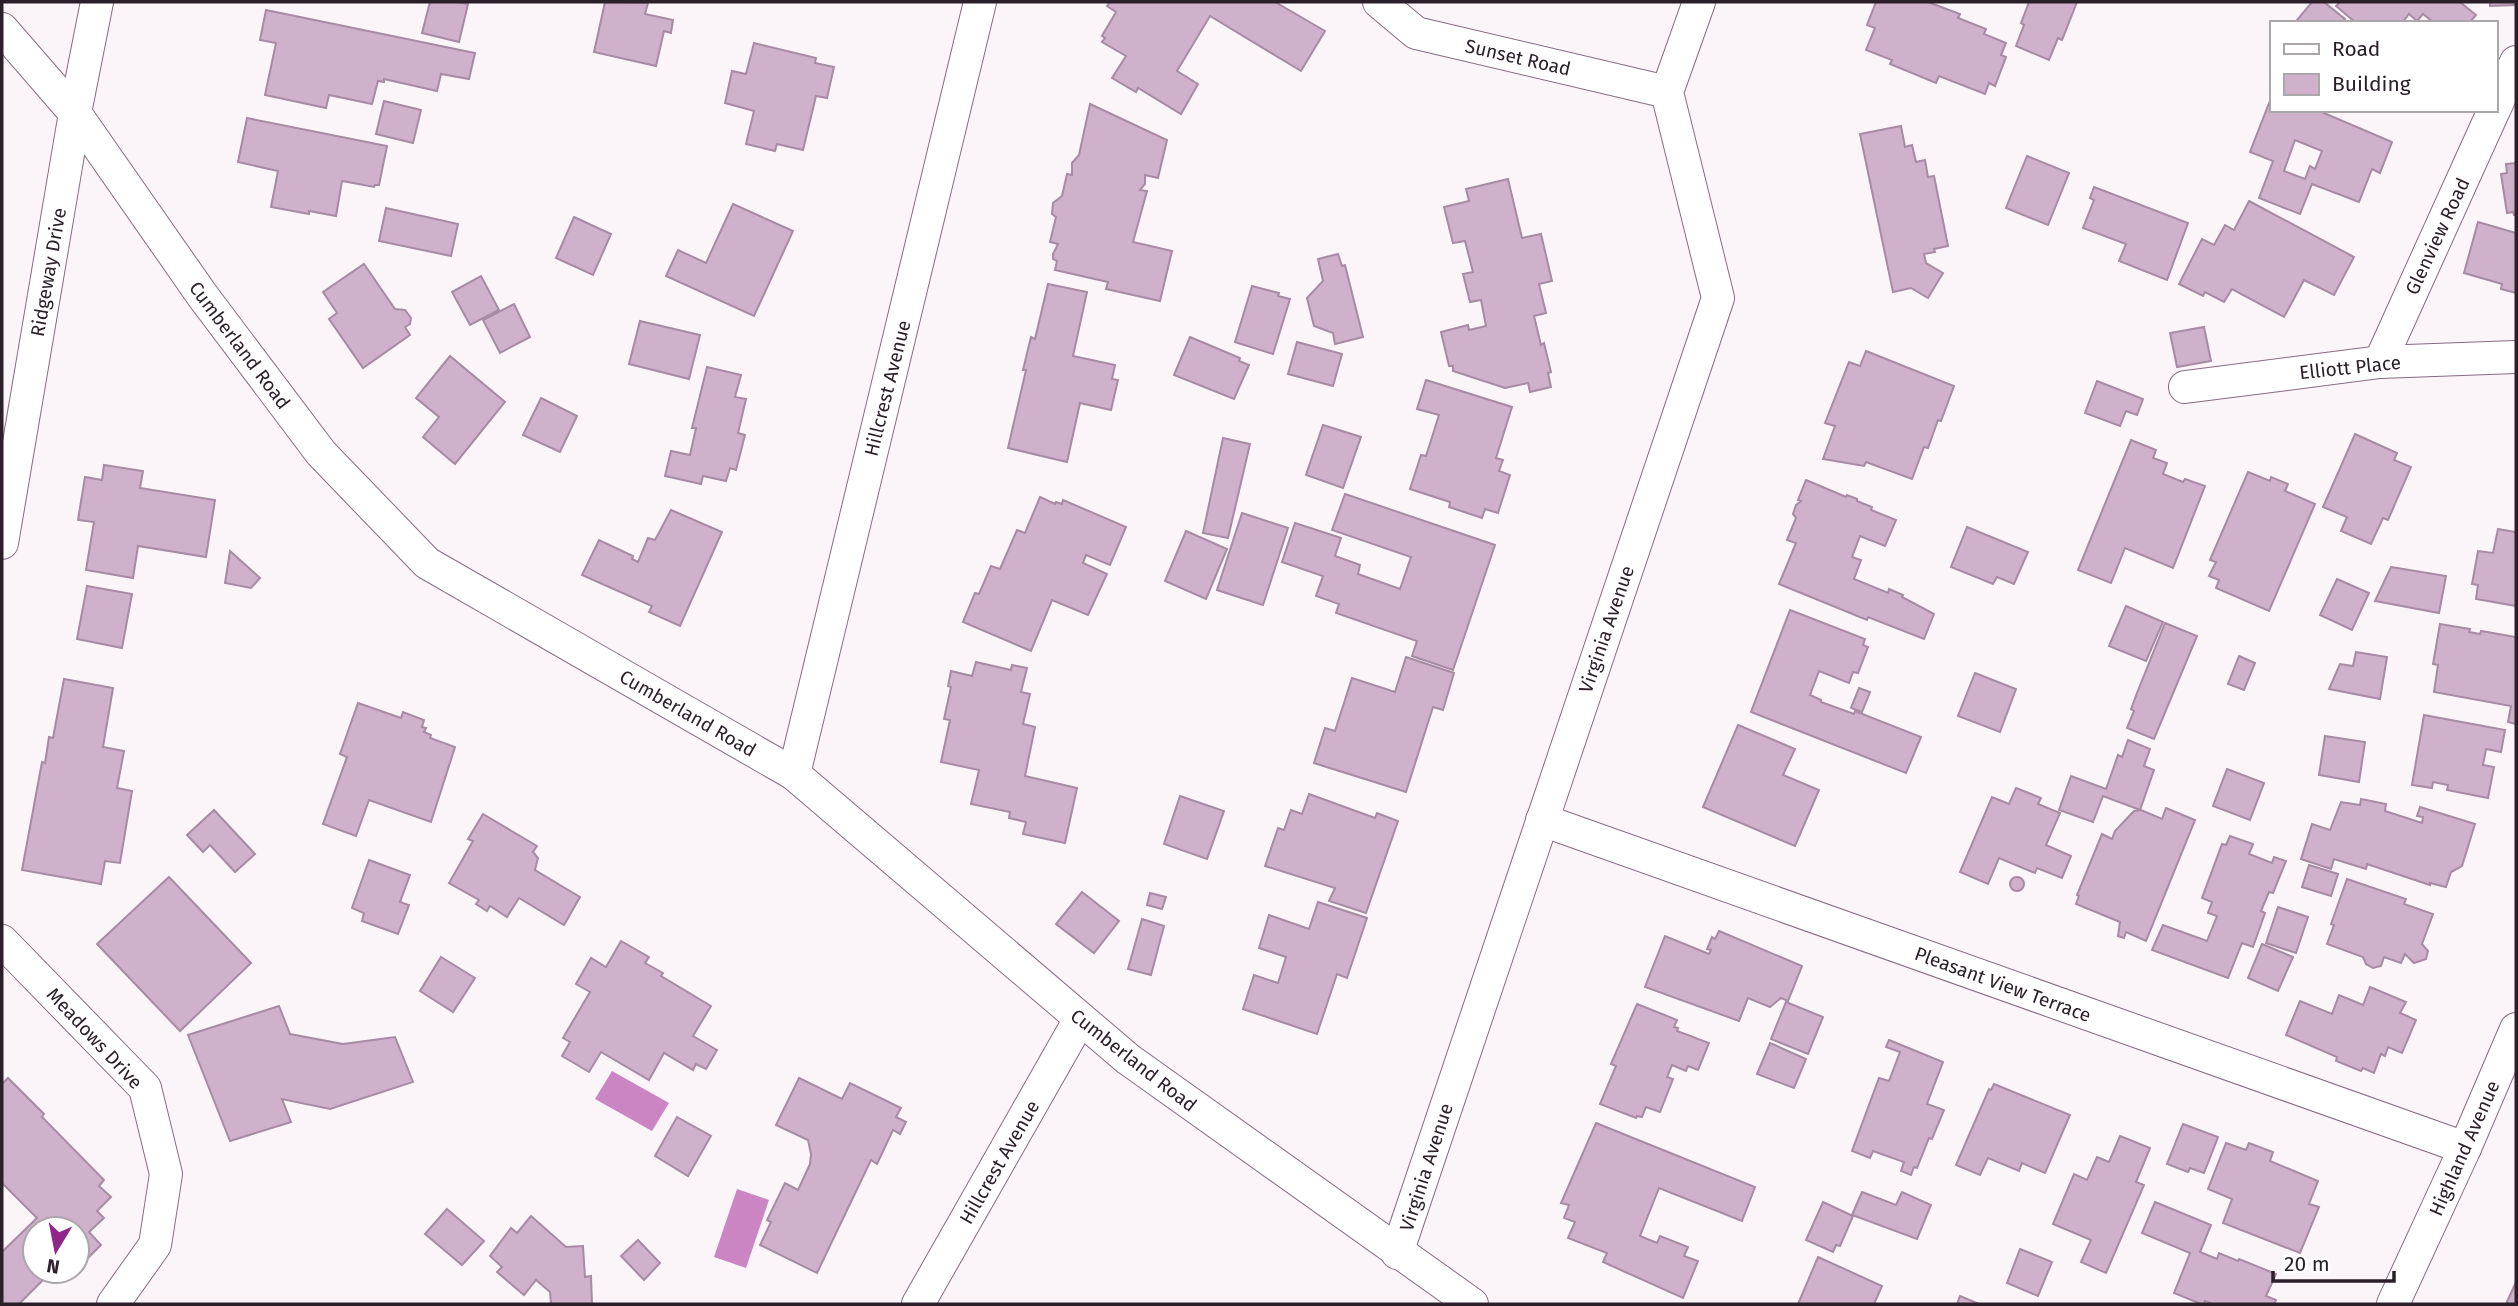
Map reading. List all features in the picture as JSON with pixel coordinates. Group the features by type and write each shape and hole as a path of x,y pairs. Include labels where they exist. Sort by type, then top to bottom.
{"street":[{"name":"Ridgeway Drive","path":"2,543 75,113 97,2"},
{"name":"Hillcrest Avenue","path":"794,774 980,2"},
{"name":"Sunset Road","path":"1379,2 1416,33 1667,92"},
{"path":"1667,92 1699,2"},
{"name":"Cumberland Road","path":"2,29 75,113 202,295 321,453 427,563 794,774 1128,1059 1472,1304"},
{"name":"Glenview Road","path":"2497,105 2516,62"},
{"name":"Virginia Avenue","path":"1397,1253 1718,298 1667,92"},
{"name":"Glenview Road","path":"2379,362 2494,112"},
{"name":"Elliott Place","path":"2186,387 2379,362 2516,357"},
{"name":"Pleasant View Terrace","path":"1542,820 2465,1148"},
{"name":"Meadows Drive","path":"2,941 145,1088 166,1174 155,1245 113,1304"},
{"name":"Hillcrest Avenue","path":"918,1304 1080,1019"},
{"name":"Highland Avenue","path":"2393,1304 2516,1029"}],"shaded area":[{"path":"612,1071 669,1103 652,1131 595,1099"},
{"path":"737,1189 769,1200 746,1268 714,1257"}],"building":[{"path":"430,2 468,4 459,42 422,33"},
{"path":"605,2 648,3 645,14 673,20 671,33 664,31 656,66 594,52"},
{"path":"1110,2 1275,2 1325,31 1301,71 1210,16 1177,71 1198,84 1181,114 1138,88 1136,92 1112,78 1126,56 1102,42 1105,38 1102,36 1116,12 1107,6"},
{"path":"1876,2 1928,2 1960,14 1958,18 1986,29 1984,34 2006,43 2001,55 2006,57 1995,86 1989,83 1985,94 1939,76 1936,83 1890,64 1892,60 1866,50 1875,28 1867,25"},
{"path":"2029,2 2077,2 2062,40 2058,38 2049,60 2016,46"},
{"path":"2312,2 2324,2 2345,19 2344,21 2297,20"},
{"path":"2340,2 2460,2 2476,15 2471,21 2432,21 2423,14 2417,21 2409,14 2404,21 2354,21 2336,6"},
{"path":"2490,2 2516,2 2516,5 2490,6"},
{"path":"266,10 475,53 469,79 441,74 437,91 384,79 384,82 378,81 372,104 329,95 326,108 265,95 276,43 260,40"},
{"path":"754,43 816,58 815,63 834,67 827,98 816,96 803,150 777,144 775,151 746,144 754,111 725,103 732,71 746,74"},
{"path":"384,101 421,110 413,143 376,134"},
{"path":"2270,101 2270,112 2322,112 2392,142 2380,173 2372,169 2359,202 2312,184 2300,214 2259,198 2273,161 2250,152","holes":["2295,140 2322,151 2315,169 2310,166 2305,179 2284,171"]},
{"path":"1090,104 1167,140 1158,178 1145,175 1145,184 1140,190 1147,191 1133,242 1172,251 1160,301 1106,289 1108,282 1055,270 1057,261 1053,259 1053,254 1058,244 1050,242 1056,217 1052,214 1053,203 1062,196 1067,174 1072,175 1072,163 1079,155"},
{"path":"247,118 387,146 379,185 374,187 342,181 336,216 271,207 278,171 238,162"},
{"path":"1901,126 1905,147 1912,145 1916,162 1925,160 1928,177 1934,176 1948,246 1924,254 1926,263 1943,273 1928,298 1911,288 1893,292 1860,134"},
{"path":"2027,156 2069,173 2048,225 2006,208"},
{"path":"2516,163 2514,215 2513,212 2507,213 2501,174 2507,173 2506,164"},
{"path":"1508,179 1522,238 1541,234 1552,281 1539,284 1546,313 1534,316 1551,372 1548,373 1551,387 1530,392 1528,383 1505,388 1453,371 1453,366 1449,366 1441,332 1468,325 1469,330 1486,326 1481,300 1470,302 1463,274 1473,272 1465,241 1453,243 1444,207 1469,201 1466,189"},
{"path":"2094,187 2188,223 2167,280 2119,261 2126,244 2083,228 2094,200 2090,198"},
{"path":"2249,201 2354,257 2334,295 2304,280 2284,317 2232,289 2224,302 2205,292 2203,296 2179,284 2202,239 2214,245 2225,225 2234,230"},
{"path":"733,204 793,231 754,316 666,276 678,250 706,263"},
{"path":"386,208 458,224 451,256 379,241"},
{"path":"574,217 611,234 593,275 556,258"},
{"path":"2478,222 2516,233 2516,293 2501,289 2502,284 2464,273"},
{"path":"1338,254 1342,266 1345,265 1363,337 1335,344 1333,333 1314,326 1307,298 1323,281 1318,259"},
{"path":"364,264 395,309 405,310 411,318 410,324 405,327 410,335 363,368 329,319 337,313 323,292"},
{"path":"481,276 499,310 470,325 452,292"},
{"path":"1048,284 1087,292 1073,356 1115,365 1112,379 1118,380 1111,410 1080,403 1067,462 1008,448 1031,337 1035,339"},
{"path":"1252,286 1279,293 1278,296 1290,299 1273,354 1235,342"},
{"path":"514,304 530,337 500,353 483,320"},
{"path":"640,321 700,335 689,379 629,364"},
{"path":"2204,327 2211,361 2177,367 2170,333"},
{"path":"1190,337 1240,358 1239,361 1249,365 1234,399 1174,375"},
{"path":"1297,342 1342,354 1333,386 1288,374"},
{"path":"1866,351 1954,386 1941,421 1938,420 1928,448 1924,447 1912,479 1866,462 1864,466 1823,459 1835,426 1825,423 1849,362 1860,366"},
{"path":"450,356 505,402 455,464 423,437 439,417 416,398"},
{"path":"707,367 741,375 735,397 746,399 738,433 745,435 736,470 730,468 726,481 703,476 701,484 665,476 671,451 690,455 696,428 692,428"},
{"path":"1426,380 1512,407 1496,458 1503,460 1499,471 1510,475 1498,513 1485,509 1482,518 1449,507 1450,502 1410,489 1421,455 1426,456 1439,415 1417,409"},
{"path":"2097,381 2143,399 2137,415 2126,411 2120,426 2085,413"},
{"path":"541,398 577,416 560,452 523,435"},
{"path":"1323,425 1361,437 1343,488 1306,475"},
{"path":"2355,434 2397,453 2394,460 2411,467 2388,520 2383,518 2371,544 2341,531 2347,517 2323,507"},
{"path":"1223,438 1250,444 1228,538 1203,533"},
{"path":"2131,440 2156,450 2153,458 2167,463 2163,474 2183,482 2185,479 2205,486 2173,568 2125,548 2111,583 2078,570"},
{"path":"104,465 143,471 140,488 215,500 206,557 138,546 133,578 86,570 94,522 78,520 85,477 102,480"},
{"path":"2248,472 2270,481 2271,477 2288,484 2285,491 2315,504 2269,611 2216,588 2219,580 2209,576 2216,562 2210,560"},
{"path":"1806,480 1857,499 1872,507 1871,510 1896,520 1885,546 1860,536 1852,557 1861,560 1854,579 1888,593 1889,589 1903,595 1902,597 1934,614 1924,639 1868,617 1867,620 1779,584 1796,543 1787,540 1796,518 1793,514 1796,505 1801,501 1798,500"},
{"path":"1345,494 1495,545 1453,670 1412,656 1417,641 1336,613 1339,604 1316,596 1323,576 1282,562 1295,523 1341,538 1335,556 1360,565 1358,574 1400,589 1411,557 1332,530"},
{"path":"1040,497 1055,504 1062,504 1063,500 1126,527 1110,565 1086,555 1083,563 1107,574 1088,615 1052,600 1031,651 963,622 975,593 979,594 991,566 1000,569 1017,530 1025,533"},
{"path":"671,510 722,532 680,626 649,612 652,606 582,575 599,540 633,556 632,559 638,562 648,538 655,540"},
{"path":"1242,513 1288,528 1263,605 1217,590"},
{"path":"1967,527 2028,552 2014,584 1997,577 1993,584 1951,567"},
{"path":"2498,529 2516,532 2516,606 2476,599 2478,585 2472,584 2478,551 2493,553"},
{"path":"1186,531 1227,549 1206,599 1165,581"},
{"path":"230,551 260,578 251,588 225,583"},
{"path":"2391,567 2446,576 2439,613 2375,601"},
{"path":"2337,579 2369,593 2352,630 2320,615"},
{"path":"87,586 132,594 122,648 77,639"},
{"path":"2126,606 2163,622 2146,661 2109,646"},
{"path":"1790,610 1865,639 1863,645 1868,647 1858,673 1853,672 1849,683 1819,671 1810,695 1821,702 1854,714 1855,711 1921,737 1906,773 1751,712"},
{"path":"2165,623 2197,636 2154,739 2127,728 2134,711 2131,709"},
{"path":"2440,624 2470,629 2469,632 2480,634 2481,631 2516,637 2516,724 2508,722 2511,706 2434,692 2438,665 2433,664"},
{"path":"2356,652 2387,657 2380,699 2329,689 2340,664 2353,666"},
{"path":"2239,656 2255,663 2244,690 2228,684"},
{"path":"1406,657 1454,673 1443,710 1433,707 1406,792 1314,763 1325,728 1335,731 1352,678 1395,692"},
{"path":"976,662 1011,670 1012,665 1027,668 1021,692 1030,694 1023,724 1035,727 1025,776 1077,788 1065,843 1023,834 1026,822 1009,818 1010,812 971,804 979,770 941,762 950,720 944,719 951,687 948,686 951,671 972,676"},
{"path":"1975,673 2016,689 2000,732 1958,716"},
{"path":"64,679 113,688 103,747 124,751 117,788 132,791 120,863 105,861 101,884 22,870 42,762 45,763 49,737 53,738"},
{"path":"1859,688 1870,692 1862,712 1851,708"},
{"path":"358,703 401,718 403,712 424,720 422,727 426,728 424,732 431,735 430,738 455,747 431,822 369,800 356,836 323,824 347,757 340,754"},
{"path":"2424,715 2505,730 2501,752 2486,749 2483,765 2494,767 2488,798 2447,790 2448,785 2433,782 2432,788 2412,785"},
{"path":"1738,725 1795,749 1783,775 1819,790 1795,846 1703,807"},
{"path":"2325,736 2365,742 2359,782 2319,775"},
{"path":"2128,740 2150,749 2144,766 2154,770 2140,810 2103,796 2093,822 2059,810 2071,776 2106,789 2118,755 2122,757"},
{"path":"2227,769 2264,783 2250,820 2213,806"},
{"path":"2016,788 2041,798 2038,804 2060,813 2046,845 2071,856 2062,878 2037,868 2035,873 1999,858 1988,884 1960,872 1992,797 2009,804"},
{"path":"1309,794 1375,818 1377,813 1398,821 1366,913 1329,901 1335,888 1265,866 1278,828 1284,830 1291,810 1302,814"},
{"path":"1180,796 1224,811 1207,859 1164,844"},
{"path":"2361,799 2386,804 2385,811 2422,823 2423,817 2417,816 2420,807 2475,824 2462,866 2451,872 2446,887 2430,885 2367,864 2366,869 2334,859 2331,869 2301,859 2312,824 2330,830 2341,802 2360,805"},
{"path":"2166,808 2195,820 2146,941 2126,932 2124,938 2118,936 2120,922 2076,904 2077,895 2102,834 2112,839 2115,831 2134,811 2141,810 2162,819"},
{"path":"214,810 255,854 235,872 210,845 203,852 187,835"},
{"path":"483,814 537,846 533,852 538,858 535,870 580,897 564,925 519,898 507,917 490,906 487,911 476,904 479,900 449,883 473,841 468,839"},
{"path":"2230,836 2253,844 2249,854 2272,863 2274,857 2286,861 2273,893 2269,892 2261,911 2265,913 2253,947 2242,943 2228,978 2152,950 2163,925 2207,941 2217,916 2208,913 2212,902 2202,898 2222,844 2226,845"},
{"path":"369,860 410,875 400,902 409,905 398,934 362,921 364,913 352,908"},
{"path":"2309,865 2338,874 2331,896 2302,887"},
{"path":"169,877 251,963 180,1031 97,944"},
{"path":"2017,877 2022,879 2022,889 2017,891 2012,889 2010,884 2012,879"},
{"path":"2347,879 2406,899 2404,904 2433,914 2422,944 2428,951 2426,959 2414,963 2405,954 2401,963 2384,957 2381,966 2373,968 2366,964 2363,957 2327,944"},
{"path":"1082,892 1119,921 1094,953 1056,924"},
{"path":"1150,893 1166,897 1162,909 1147,905"},
{"path":"1318,902 1367,918 1347,978 1337,974 1317,1034 1243,1009 1254,975 1278,983 1286,957 1259,948 1269,915 1309,929"},
{"path":"2278,907 2308,917 2296,953 2266,943"},
{"path":"1142,919 1164,926 1151,975 1128,969"},
{"path":"1719,931 1802,966 1788,1001 1781,998 1770,1007 1748,998 1739,1021 1645,987 1665,936 1709,954 1711,950 1707,949 1712,937 1715,939"},
{"path":"621,941 649,957 645,963 663,973 661,976 711,1006 693,1036 717,1050 706,1069 696,1064 693,1070 664,1053 649,1080 601,1052 589,1072 562,1056 570,1042 563,1038 590,992 576,984 591,958 606,967"},
{"path":"2262,944 2293,957 2278,991 2248,978"},
{"path":"441,957 475,978 453,1012 420,991"},
{"path":"2370,987 2406,1002 2400,1013 2416,1020 2402,1053 2388,1047 2385,1056 2381,1054 2374,1073 2336,1061 2337,1057 2286,1035 2300,1001 2332,1014 2339,995 2363,1005"},
{"path":"1786,1002 1823,1017 1808,1054 1771,1039"},
{"path":"1637,1004 1677,1020 1674,1027 1678,1028 1677,1031 1709,1043 1698,1070 1688,1066 1686,1071 1672,1065 1667,1077 1673,1079 1660,1112 1646,1107 1642,1117 1636,1118 1600,1104 1616,1066 1611,1064"},
{"path":"279,1006 290,1034 343,1044 395,1037 413,1082 330,1109 282,1099 291,1122 230,1141 188,1035"},
{"path":"1889,1040 1943,1062 1927,1104 1944,1110 1932,1139 1929,1138 1917,1168 1914,1167 1911,1175 1901,1171 1904,1162 1873,1151 1870,1158 1852,1151 1879,1078 1889,1081 1900,1052 1886,1047"},
{"path":"1770,1043 1806,1059 1794,1088 1757,1074"},
{"path":"8,1078 104,1180 99,1186 111,1197 97,1211 104,1218 91,1230 91,1215 34,1215 2,1183 2,1084"},
{"path":"799,1078 842,1099 850,1083 901,1108 896,1117 906,1122 900,1134 893,1130 877,1164 871,1160 817,1273 760,1245 771,1222 767,1220 785,1183 798,1190 810,1164 808,1140 776,1125"},
{"path":"1994,1084 2070,1115 2045,1173 2022,1163 2019,1171 1988,1158 1980,1175 1956,1165 1989,1089 1991,1090"},
{"path":"677,1117 711,1136 688,1176 655,1156"},
{"path":"1596,1123 1755,1187 1742,1221 1659,1188 1640,1236 1657,1243 1660,1236 1688,1247 1684,1256 1698,1261 1683,1298 1603,1262 1607,1253 1568,1238 1575,1222 1564,1218 1569,1205 1561,1203"},
{"path":"2183,1124 2218,1137 2204,1173 2190,1168 2188,1172 2167,1164"},
{"path":"2120,1136 2150,1148 2136,1182 2144,1185 2106,1273 2081,1262 2091,1240 2053,1224 2074,1174 2087,1180 2097,1157 2109,1162"},
{"path":"2226,1143 2246,1150 2249,1143 2273,1152 2270,1161 2318,1181 2309,1204 2319,1207 2300,1253 2223,1223 2232,1199 2208,1189"},
{"path":"1862,1192 1896,1205 1902,1192 1931,1205 1917,1239 1852,1215"},
{"path":"1823,1202 1853,1216 1840,1246 1836,1245 1833,1252 1806,1240"},
{"path":"2155,1202 2211,1225 2200,1252 2217,1259 2219,1253 2276,1274 2266,1296 2276,1300 2274,1304 2213,1304 2205,1301 2201,1304 2174,1293 2190,1253 2142,1233"},
{"path":"447,1209 484,1241 462,1265 425,1234"},
{"path":"531,1216 566,1247 583,1246 585,1277 591,1276 592,1304 551,1304 550,1292 536,1280 524,1295 497,1272 502,1267 490,1256 511,1228 517,1233"},
{"path":"21,1234 21,1285 38,1285 19,1304 2,1304 2,1252"},
{"path":"91,1234 101,1245 91,1255"},
{"path":"638,1240 660,1263 644,1280 621,1256"},
{"path":"2020,1249 2052,1262 2038,1296 2007,1283"},
{"path":"1818,1257 1882,1286 1874,1304 1798,1304"},
{"path":"2516,1282 2516,1304 2506,1304"},
{"path":"1960,1296 1979,1304 1957,1304"}]}
